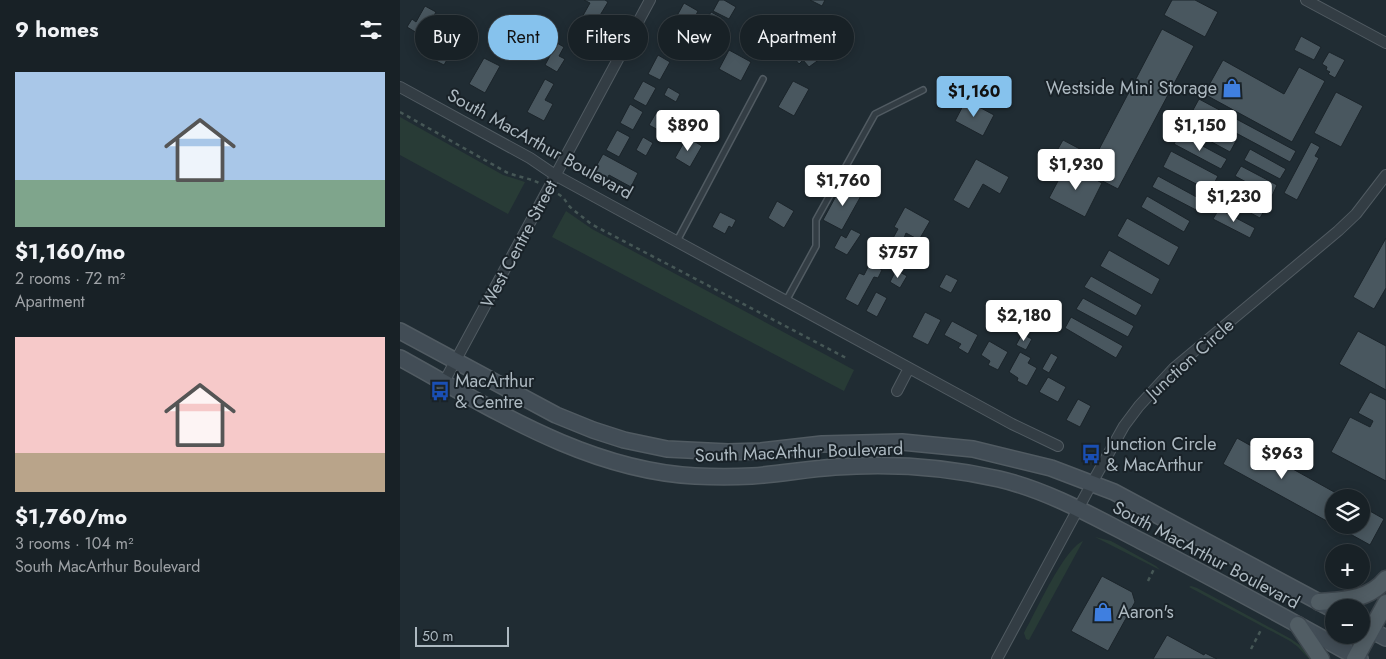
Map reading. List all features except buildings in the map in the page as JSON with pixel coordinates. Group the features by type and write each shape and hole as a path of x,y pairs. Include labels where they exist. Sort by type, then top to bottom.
{"main road":[{"name":"South MacArthur Boulevard","path":"400,331 537,406 573,422 624,440 667,449 728,452 761,451 822,444 902,442 934,444 1000,455 1051,468 1129,499 1325,605"},
{"name":"South MacArthur Boulevard","path":"400,358 551,439 593,456 656,471 694,476 750,476 834,467 875,465 959,472 999,479 1046,494 1078,509 1191,567 1357,658"},
{"path":"1319,602 1364,596 1376,589 1386,579"},
{"path":"1370,623 1386,603"},
{"path":"1298,625 1321,659"},
{"path":"1370,630 1386,638"},
{"path":"1357,658 1361,644"}],"street":[{"name":"West Centre Street","path":"444,382 650,0"},
{"path":"1306,0 1386,43"},
{"name":"South MacArthur Boulevard","path":"400,87 530,158 555,175 676,242 1012,424 1058,446"},
{"name":"Junction Circle","path":"997,659 1124,426 1150,392 1174,368 1338,231 1356,214 1386,175"},
{"path":"897,391 909,368"}],"lane":[{"path":"676,242 763,78"},
{"path":"786,301 816,246 816,220 875,114 923,90"}],"path":[{"path":"400,112 506,172 520,178 535,181"},
{"path":"563,196 569,205 592,224 848,359"},
{"path":"1148,581 1154,569"},
{"path":"1251,649 1262,628"}],"green space":[{"path":"400,117 503,175 525,182 508,214 400,155"},
{"path":"566,211 592,229 854,370 844,391 552,237"},
{"path":"1095,537 1111,541 1160,570"},
{"path":"1083,541 1029,640 1026,639 1024,633 1050,583 1067,556"},
{"path":"1191,586 1291,639 1304,648 1312,659 1309,659 1290,641 1189,587"}],"place":[{"name":"Westside Mini Storage","path":"1232,88"},
{"name":"MacArthur & Centre","path":"440,391"},
{"name":"Junction Circle & MacArthur","path":"1091,454"},
{"name":"Aaron's","path":"1103,612"}]}
